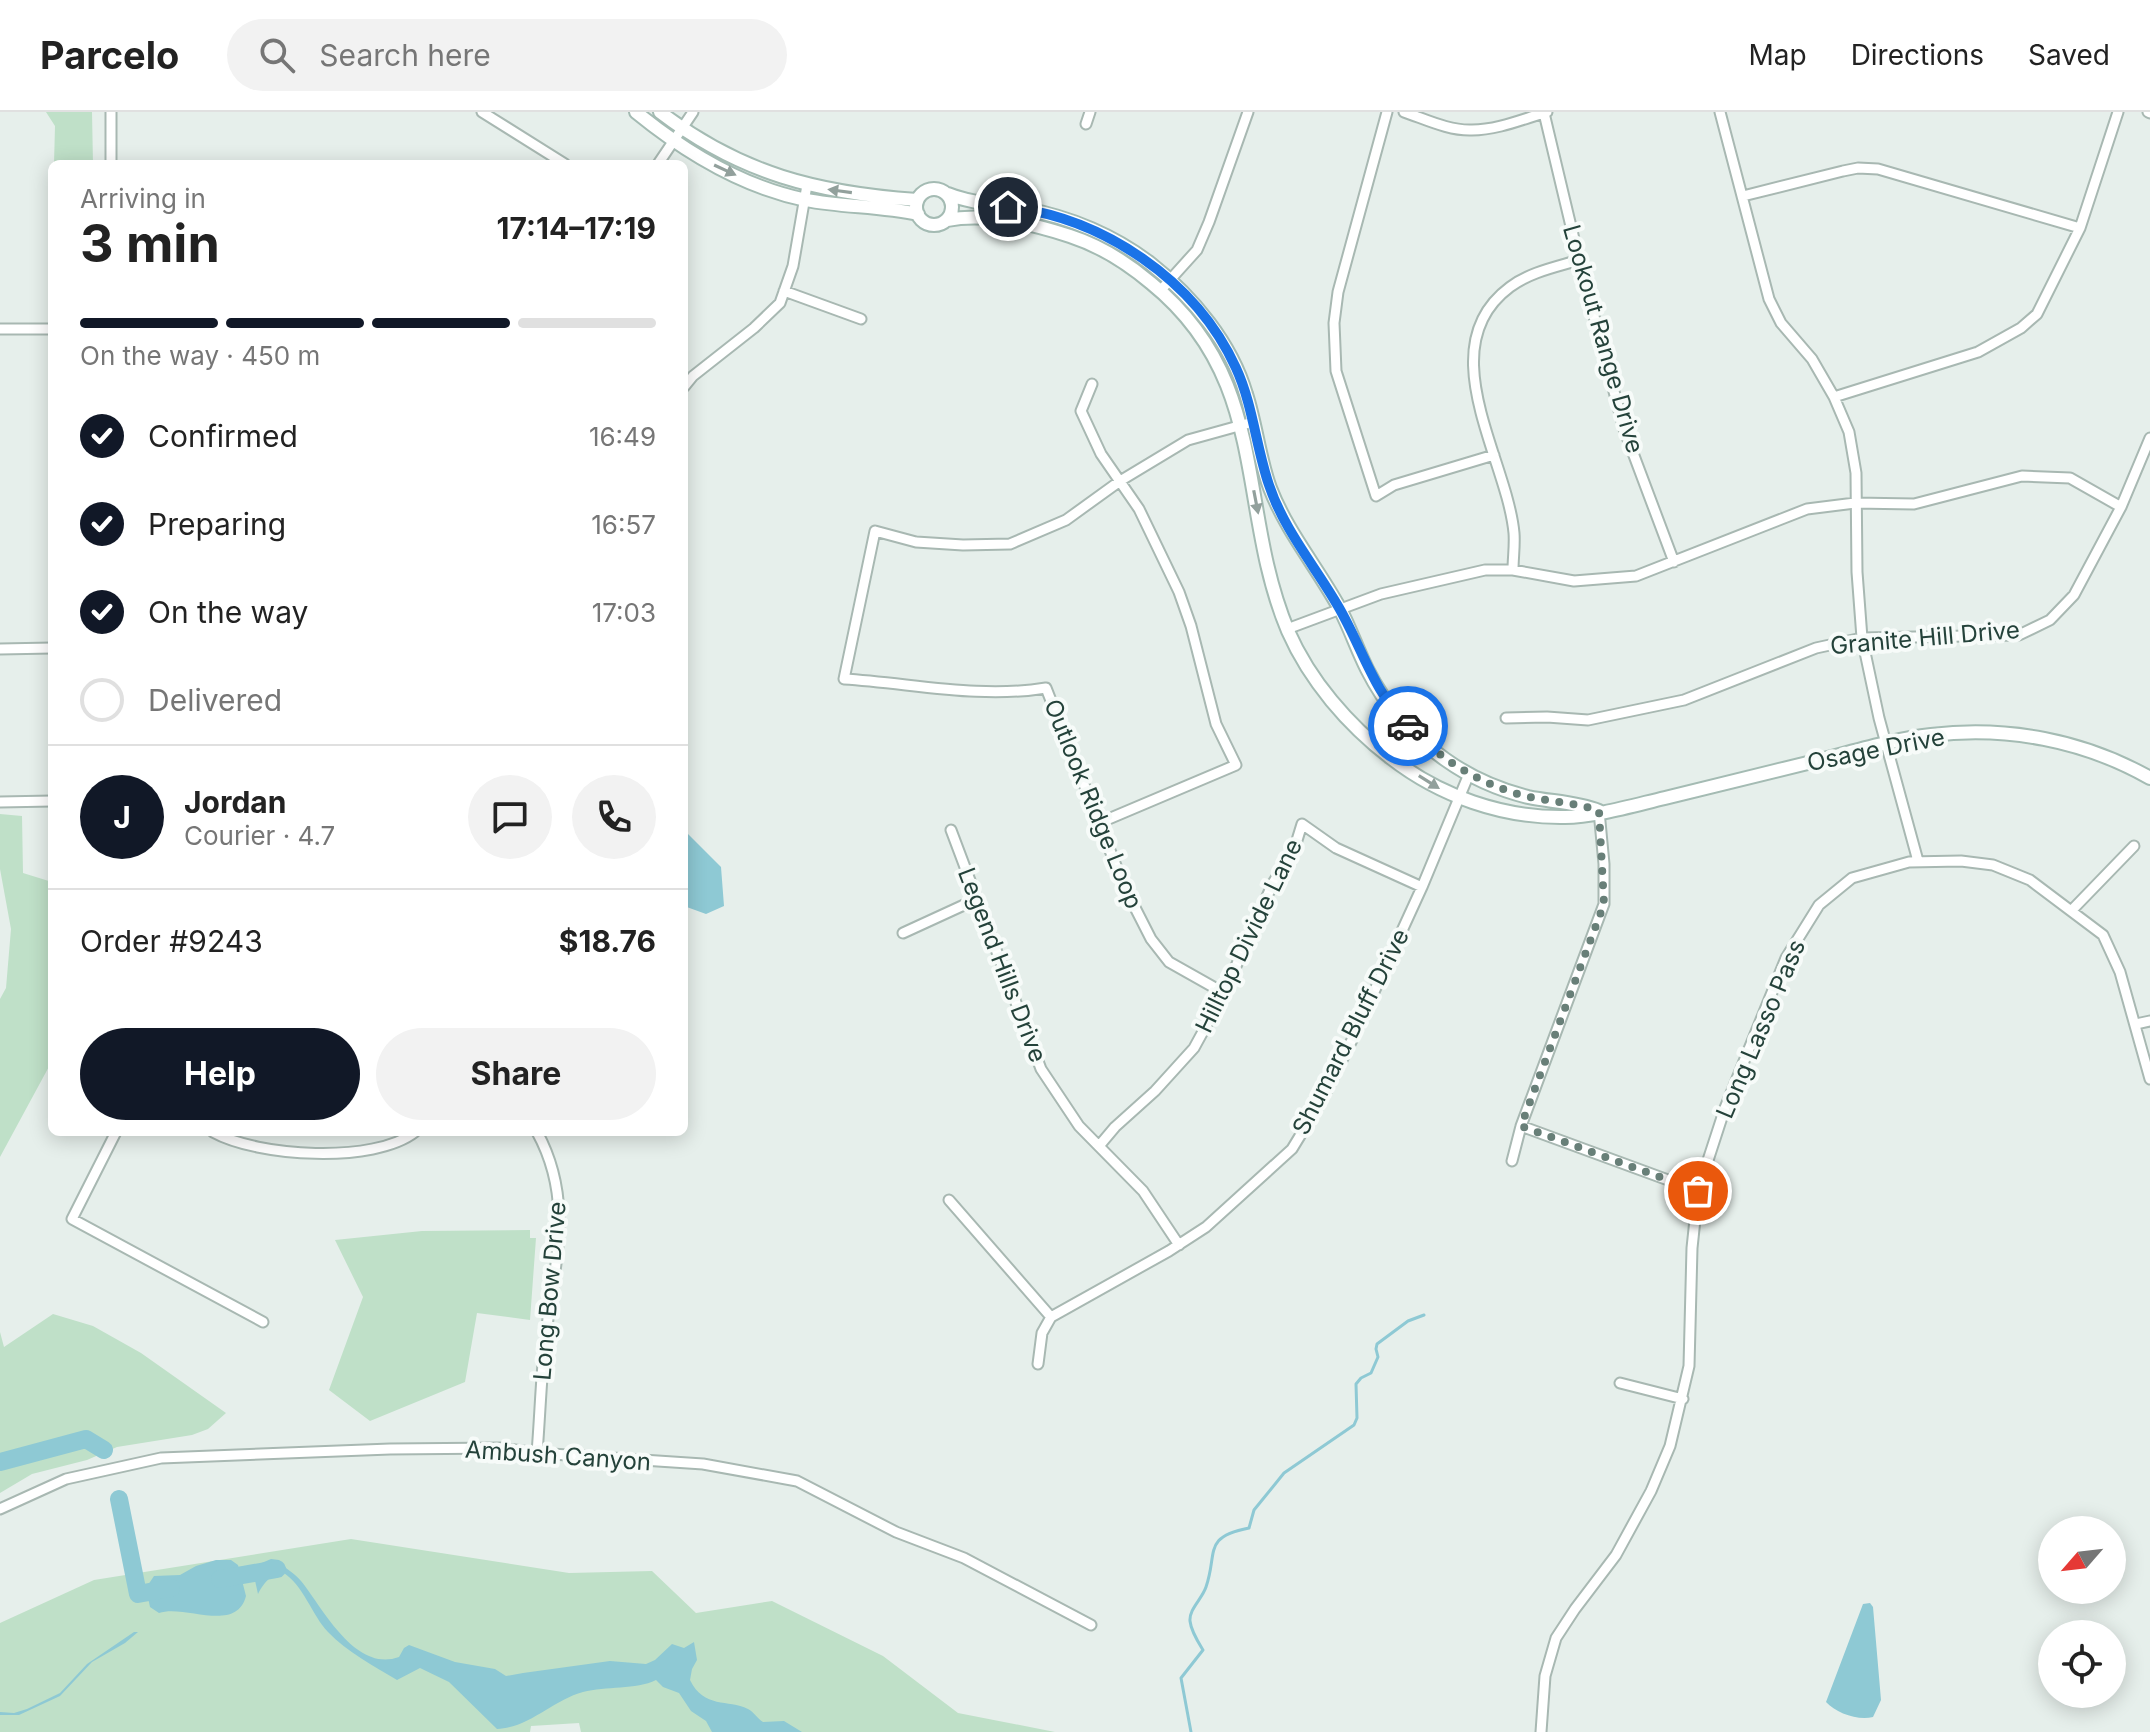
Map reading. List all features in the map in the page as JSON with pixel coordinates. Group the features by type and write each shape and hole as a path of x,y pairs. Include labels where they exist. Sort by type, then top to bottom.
{"street":[{"path":"111,112 111,160"},
{"path":"482,112 559,160"},
{"path":"636,112 673,142 737,176 805,199 917,207"},
{"path":"660,112 682,129 770,175 917,207 931,224 947,220 953,210 948,194 943,190 931,189 920,195 917,207"},
{"path":"661,160 693,112"},
{"path":"1086,124 1090,112"},
{"path":"1160,291 1197,250 1248,112"},
{"path":"1387,112 1338,292 1334,323 1336,371 1376,496 1394,485 1494,455"},
{"path":"1404,112 1450,128 1471,131 1502,126 1545,112"},
{"name":"Lookout Range Drive","path":"1545,112 1579,260 1624,429 1674,562"},
{"path":"1720,112 1769,299 1781,323 1812,359 1834,397 1849,432 1856,473 1857,572 1862,638 1918,861"},
{"path":"1834,397 1978,352 2021,328 2037,314 2080,228 2118,112"},
{"path":"1743,196 1843,171 1878,169 2080,228"},
{"path":"688,382 780,303 793,266 807,185"},
{"name":"Osage Drive","path":"948,194 966,201 1036,211 1080,225 1127,248 1170,281 1211,325 1226,348 1246,394 1247,423 1269,570 1287,629 1316,680 1355,727 1392,759 1458,798 1531,816 1567,817 1663,798 1886,743 1931,735 1998,732 2058,741 2090,750 2150,778"},
{"name":"Osage Drive","path":"947,220 961,217 1008,221 1085,241 1132,268 1160,291 1179,309 1213,355 1247,423 1286,526 1340,609 1368,671 1397,716 1444,759 1469,774 1528,797 1584,805 1599,811"},
{"path":"1513,570 1514,533 1482,418 1473,350 1478,327 1489,306 1510,287 1532,274 1579,260"},
{"path":"784,291 861,319"},
{"path":"0,329 48,329"},
{"path":"1092,384 1081,411 1101,454 1152,533 1179,592 1216,724 1236,765 1099,823"},
{"path":"1120,481 1188,440 1247,423"},
{"name":"Granite Hill Drive","path":"1506,718 1588,720 1684,700 1816,648 1862,638 2019,635 2050,620 2074,595 2121,507 2150,438"},
{"path":"1287,629 1381,594 1485,570 1513,570 1574,581 1636,576 1807,509 1855,503 1914,504 2022,476 2070,478 2121,507"},
{"name":"Outlook Ridge Loop","path":"1120,481 1066,520 1010,544 916,542 875,531 844,679 941,690 1017,693 1046,688 1124,886 1151,939 1169,962 1224,993"},
{"path":"0,649 48,648"},
{"name":"Shumard Bluff Drive","path":"1051,1317 1206,1227 1292,1149 1329,1087 1422,887 1469,774"},
{"path":"0,802 48,801"},
{"path":"1512,1161 1521,1126 1604,904 1599,811"},
{"name":"Hilltop Divide Lane","path":"1099,1146 1194,1048 1224,993 1273,883 1294,850 1302,824 1336,848 1422,887"},
{"name":"Legend Hills Drive","path":"951,830 1041,1069 1079,1126 1143,1191 1179,1245"},
{"path":"2072,910 2134,846"},
{"name":"Long Lasso Pass","path":"1541,1732 1545,1676 1556,1638 1616,1555 1651,1491 1670,1446 1689,1366 1692,1248 1698,1191 1725,1108 1786,958 1819,905 1852,878 1918,861 1993,865 2030,880 2103,935 2120,972 2150,1079"},
{"path":"903,933 977,899"},
{"path":"2136,1024 2150,1021"},
{"path":"1521,1126 1698,1191"},
{"path":"114,1136 72,1219 263,1322"},
{"path":"220,1136 263,1148 336,1152 386,1146 410,1136"},
{"name":"Long Bow Drive","path":"537,1453 545,1341 560,1214 556,1178 539,1136"},
{"path":"949,1200 1051,1317 1042,1333 1038,1364"},
{"path":"1620,1383 1683,1399"},
{"name":"Ambush Canyon","path":"0,1509 66,1479 161,1458 501,1448 703,1464 797,1481 896,1532 964,1558 1091,1625"}],"green space":[{"path":"46,112 92,112 93,160 54,160 55,126"},
{"path":"0,814 22,816 23,873 48,881 48,1068 0,1157 0,999 6,988 11,929 0,869"},
{"path":"530,1230 530,1238 536,1238 530,1320 477,1313 465,1382 370,1421 329,1390 363,1297 335,1240 422,1231"},
{"path":"53,1314 93,1326 141,1353 226,1413 208,1429 192,1435 117,1447 87,1460 32,1474 0,1493 0,1332 4,1347"},
{"path":"351,1539 569,1573 652,1571 696,1613 772,1601 883,1656 958,1713 1055,1732 581,1732 579,1723 531,1726 530,1732 0,1732 0,1623 94,1580"}],"water":[{"path":"688,834 721,867 724,906 706,914 688,907"},
{"path":"271,1559 279,1560 298,1578 342,1635 368,1656 383,1659 399,1657 409,1645 455,1662 495,1669 506,1676 610,1661 646,1664 672,1644 684,1648 694,1642 697,1660 690,1680 702,1695 748,1709 763,1722 784,1721 802,1732 712,1732 706,1721 691,1711 679,1693 663,1687 656,1680 583,1692 520,1724 497,1729 449,1682 420,1668 397,1680 352,1652 328,1632 296,1584 282,1572 271,1577 258,1594 252,1567"},
{"path":"216,1560 231,1560 238,1565 246,1596 232,1613 221,1616 170,1611 159,1613 150,1607 146,1588 154,1576 180,1575"},
{"path":"1870,1603 1873,1607 1881,1700 1873,1717 1861,1718 1841,1713 1826,1702 1863,1604"},
{"path":"138,1632 92,1662 60,1696 19,1715 0,1715 0,1712 14,1713 27,1709 60,1693 87,1664"}],"waterway":[{"path":"1191,1732 1181,1678 1203,1650 1192,1629 1190,1617 1206,1587 1214,1548 1224,1536 1249,1528 1254,1510 1284,1473 1354,1425 1357,1418 1356,1384 1371,1373 1378,1357 1377,1344 1408,1321 1424,1315"},
{"path":"0,1462 86,1439 104,1450"},
{"path":"119,1499 138,1594 171,1588"},
{"path":"220,1579 277,1569"}],"way so far":[{"path":"1408,726 1444,759 1493,785 1528,797 1584,805 1599,811 1604,904 1521,1126 1698,1191"}],"route":[{"path":"1008,207 1059,216 1127,248 1170,281 1211,325 1226,348 1246,394 1268,483 1286,526 1340,609 1380,692 1408,726"}]}
